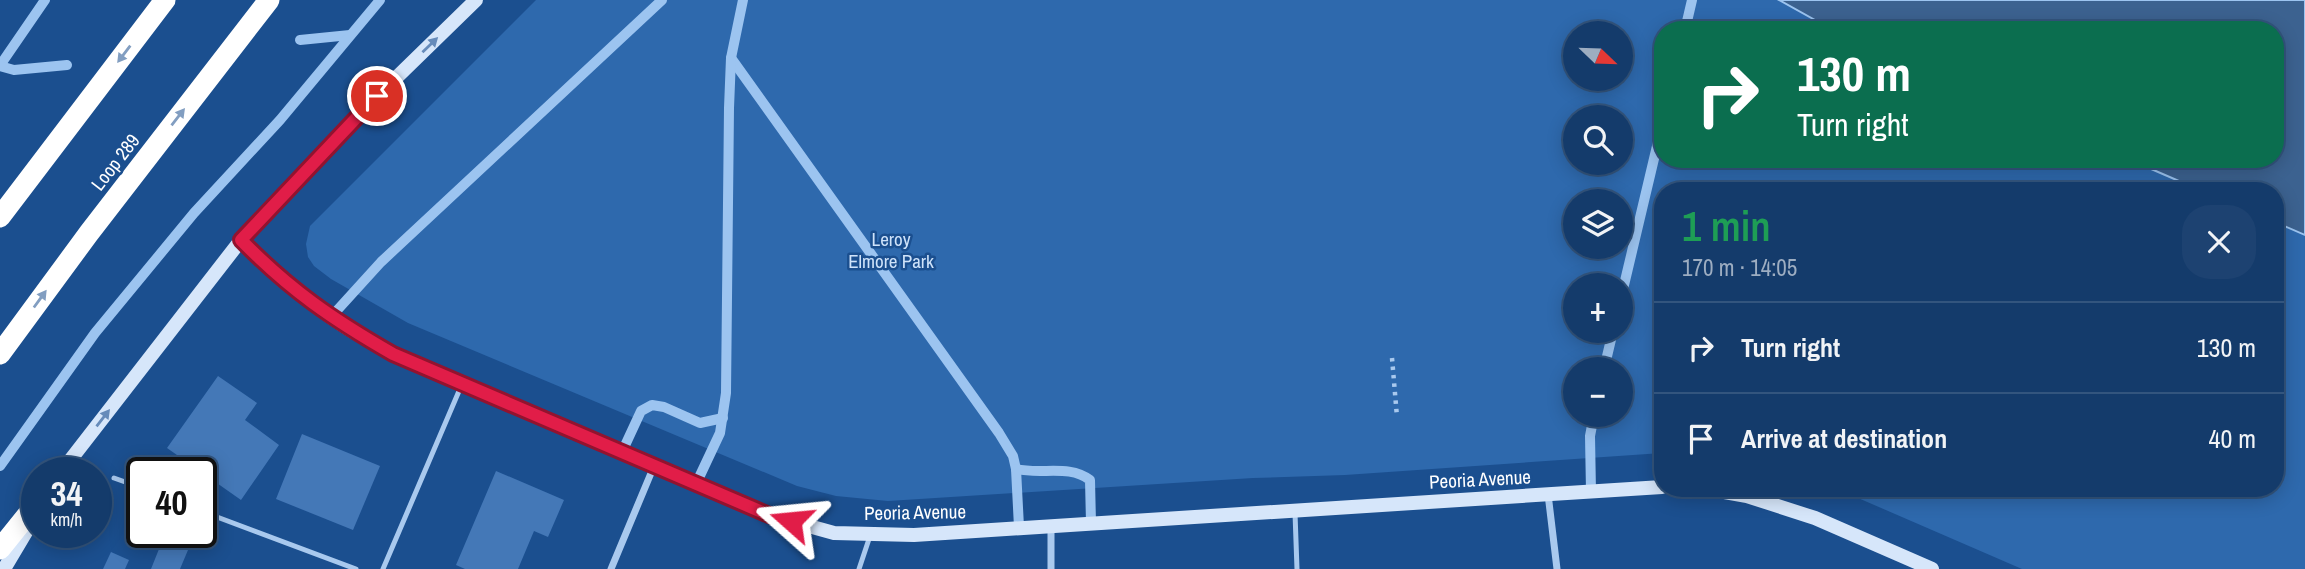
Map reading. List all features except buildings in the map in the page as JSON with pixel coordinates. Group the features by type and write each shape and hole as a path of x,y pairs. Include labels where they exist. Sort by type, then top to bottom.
{"highway":[{"path":"0,217 165,0"},
{"name":"Loop 289","path":"0,354 89,233 269,0"},
{"path":"0,549 21,523"}],"street":[{"path":"73,457 241,240 358,115 476,0"},
{"name":"Peoria Avenue","path":"241,240 274,273 340,324 393,354 769,515 834,533 914,535 1654,488"},
{"path":"611,569 654,466"},
{"path":"1548,495 1557,569"},
{"path":"1750,497 1815,518 1932,569"},
{"path":"1051,525 1051,569"},
{"path":"4,569 21,541"}],"lane":[{"path":"383,569 462,384"},
{"path":"114,478 126,482"},
{"path":"1295,510 1297,569"},
{"path":"217,517 356,569"},
{"path":"859,569 872,534"}],"path":[{"path":"1392,358 1397,417"}],"green space":[{"name":"Leroy Elmore Park","path":"536,0 2305,0 2305,569 2022,569 1856,497 2284,497 2284,182 1654,182 1654,454 1345,475 1253,478 888,501 836,496 797,486 408,323 331,279 314,266 308,257 306,244 310,226"}],"shaded area":[{"path":"1779,0 2305,0 2305,235 2284,226 2284,182 2181,182 2149,168 2284,168 2284,21 1817,21"}],"waterway":[{"path":"1,64 45,0"},
{"path":"0,466 95,333 194,213 280,120 380,0"},
{"path":"331,317 381,262 662,0"},
{"path":"696,484 720,433 726,393 731,58 743,0"},
{"path":"1687,21 1692,0"},
{"path":"300,40 350,35"},
{"path":"731,58 999,433 1013,456 1016,469 1019,527"},
{"path":"0,66 14,70 67,65"},
{"path":"1627,273 1654,159"},
{"path":"1607,357 1610,343"},
{"path":"622,452 641,411 652,405 664,407 700,423 723,418"},
{"path":"1591,492 1592,427"},
{"path":"1016,469 1073,472 1090,480 1091,523"}],"route":[{"path":"377,96 241,240 297,292 340,324 393,354 769,515 791,521"}]}
